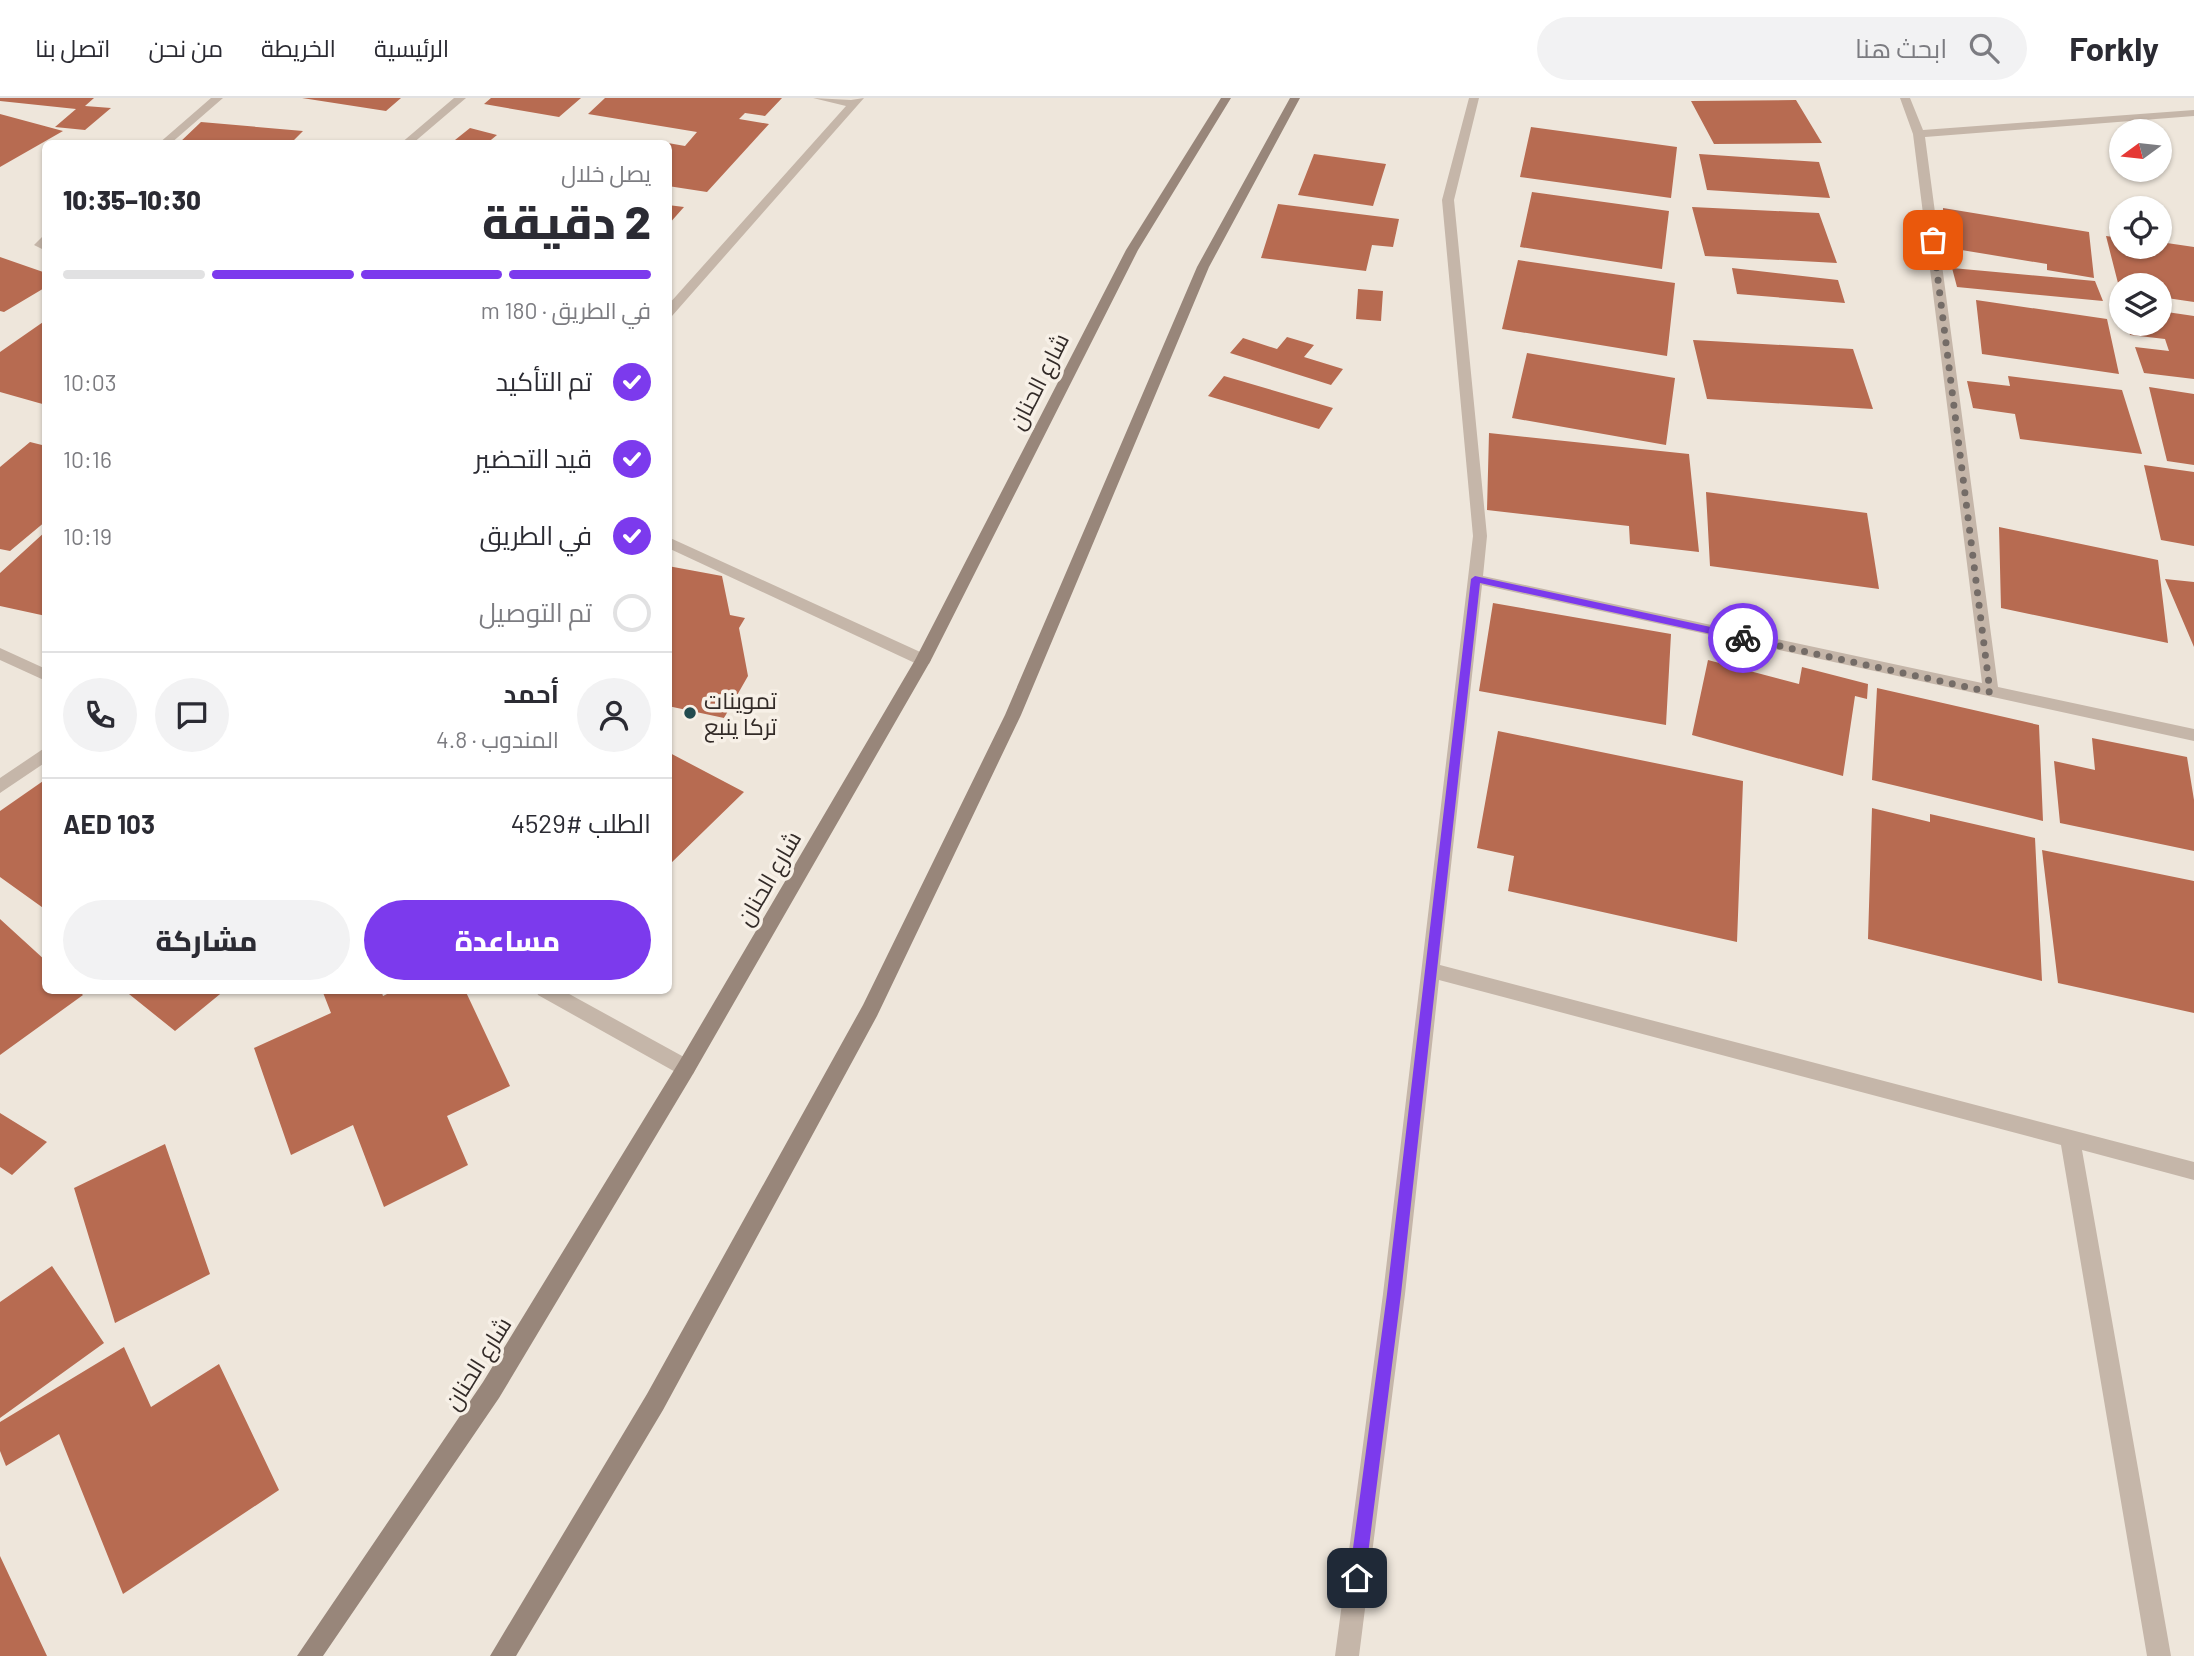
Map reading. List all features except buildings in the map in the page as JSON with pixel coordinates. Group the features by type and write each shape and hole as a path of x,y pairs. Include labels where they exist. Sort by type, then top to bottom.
{"main road":[{"name":"شارع الحنان","path":"309,1656 491,1390 686,1068 923,660 1132,250 1226,98"},
{"path":"502,1656 655,1402 870,1010 1013,715 1203,267 1295,98"}],"street":[{"path":"168,140 218,98"},
{"path":"410,140 461,98"},
{"path":"818,98 856,101"},
{"path":"1347,1656 1394,1294 1480,536 1448,200 1474,98"},
{"path":"1905,98 1919,134 1990,692"},
{"path":"672,308 856,101"},
{"path":"1919,134 2194,113"},
{"path":"672,544 923,660"},
{"path":"1475,579 2194,735"},
{"path":"0,653 42,675"},
{"path":"0,787 42,756"},
{"path":"1431,970 2194,1171"},
{"path":"552,994 686,1068"},
{"path":"2070,1138 2159,1656"}],"way so far":[{"path":"1743,638 1990,692 1933,240"}],"place":[{"name":"تموينات تركا ينبع","path":"690,713"}],"route":[{"path":"1357,1578 1394,1294 1475,579 1743,638"}]}
